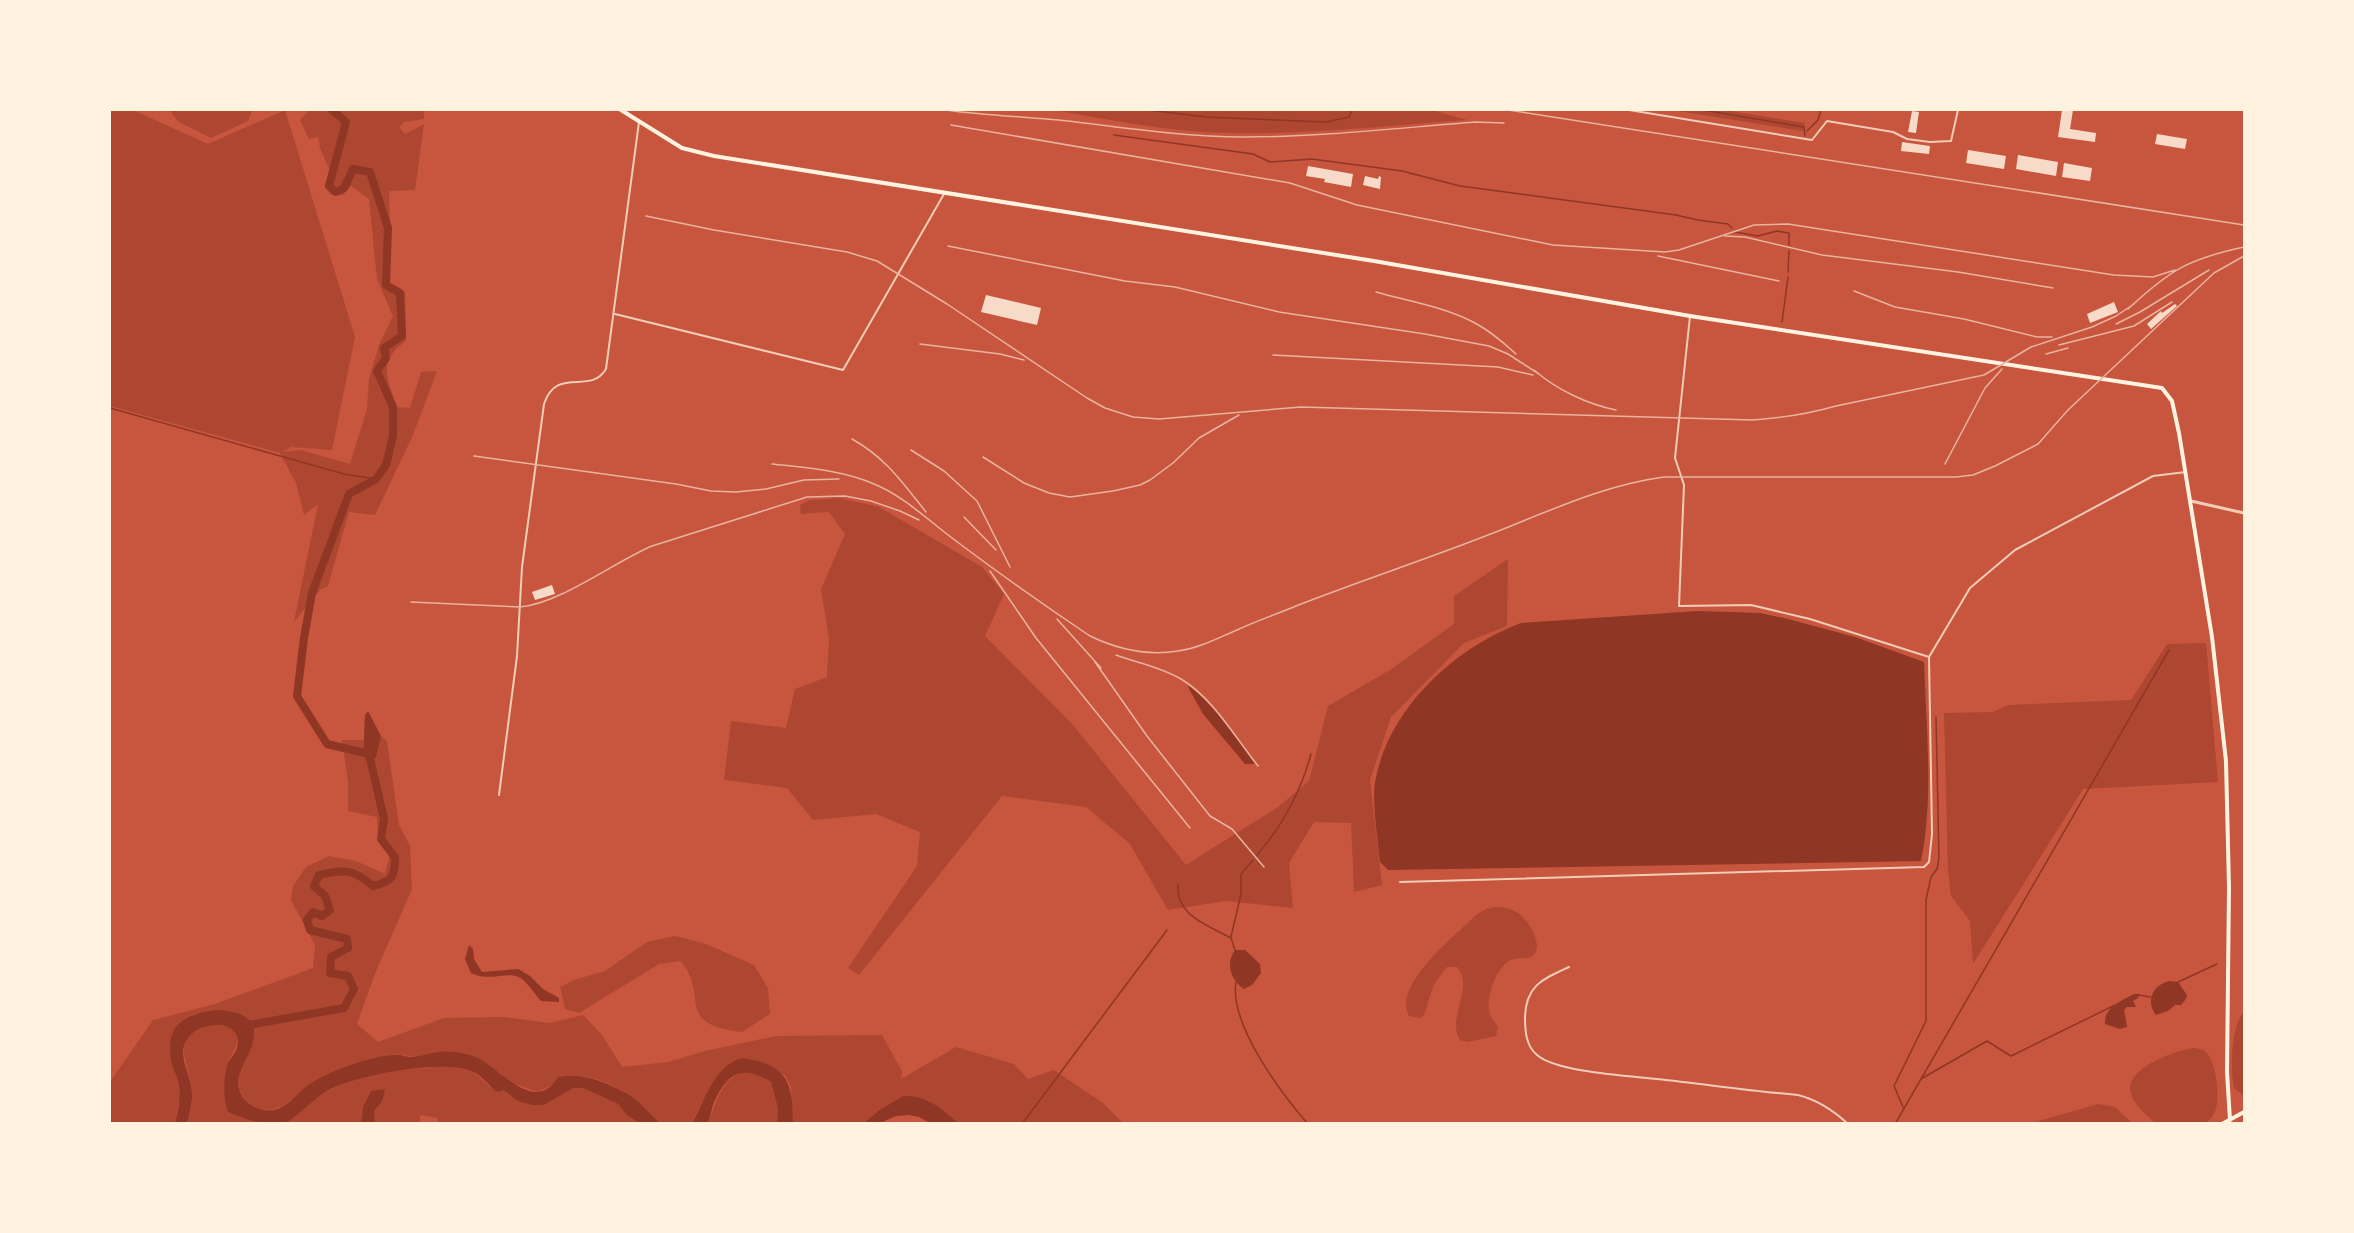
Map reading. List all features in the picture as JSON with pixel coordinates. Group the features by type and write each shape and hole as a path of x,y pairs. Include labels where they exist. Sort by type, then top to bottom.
{"main road":[{"path":"621,110 682,148 696,153 1374,261 1690,316 2157,386 2166,391 2172,401 2186,472 2212,637 2226,761 2229,876 2227,1072 2230,1119"},
{"path":"2222,1124 2244,1112"}],"street":[{"path":"1629,110 1812,140 1827,121 1893,132 1907,139 1930,142 1951,141 1958,110"},
{"path":"499,795 517,656 522,567 544,404 547,396 556,386 572,381 591,381 603,375 608,361 639,122"},
{"path":"614,314 843,370 944,194"},
{"path":"1690,316 1675,458 1684,485 1680,606 1751,605 1810,619 1929,657"},
{"path":"1400,882 1924,867 1929,862 1932,834 1929,657 1970,588 2015,550 2153,476 2186,472"},
{"path":"2190,501 2244,513"},
{"path":"1569,967 1539,982 1528,998 1525,1029 1528,1044 1537,1055 1548,1062 1592,1072 1798,1095 1826,1106 1848,1124"}],"shaded area":[{"path":"110,110 133,110 208,144 285,110 355,337 332,450 291,447 282,452 301,450 350,464 367,409 369,379 379,345 393,316 377,279 369,199 351,186 343,195 331,195 325,185 331,174 318,137 309,139 300,120 309,110 424,110 424,119 404,122 399,127 405,134 424,124 415,190 389,191 388,277 391,285 405,292 406,341 391,356 387,371 397,407 410,408 421,372 437,371 413,435 375,515 349,512 328,586 320,590 294,622 318,504 304,515 296,483 280,453 110,406"},
{"path":"169,110 252,110 248,121 211,138 179,122"},
{"path":"1054,110 1432,110 1467,120 1334,130 1235,133 1165,128"},
{"path":"1672,110 1724,110 1805,123 1803,131"},
{"path":"840,498 879,507 982,567 1004,594 985,636 1073,725 1186,865 1278,807 1309,781 1328,706 1390,670 1454,624 1454,596 1508,559 1507,626 1464,643 1391,717 1370,780 1382,885 1354,892 1351,823 1314,822 1289,863 1293,908 1225,901 1168,910 1130,844 1086,807 1002,796 859,975 848,968 917,866 920,832 876,814 813,820 787,788 724,780 731,721 786,728 795,689 827,677 829,639 821,589 845,534 829,512 801,514 800,505 810,500"},
{"path":"1698,611 1760,613 1788,619 1855,637 1924,662 1928,787 1921,861 1388,870 1380,862 1374,791 1382,756 1393,731 1409,707 1427,685 1449,665 1496,634 1521,623"},
{"path":"2206,643 2218,782 2083,789 1973,964 1970,921 1951,896 1948,871 1944,713 1993,712 2008,705 2131,700 2167,644"},
{"path":"1189,686 1216,712 1255,764 1245,764 1203,714"},
{"path":"368,711 381,736 376,758 363,757 365,715"},
{"path":"381,736 387,741 399,825 410,846 412,889 374,976 357,1024 378,1042 444,1018 505,1017 550,1023 583,1015 602,1035 622,1067 668,1062 705,1051 776,1036 882,1035 902,1071 901,1079 956,1047 1014,1064 1028,1079 1054,1070 1103,1103 1123,1123 958,1123 928,1100 903,1096 878,1111 864,1123 793,1123 791,1087 785,1075 742,1058 702,1102 692,1123 660,1123 628,1094 594,1079 576,1075 558,1077 555,1083 538,1092 509,1082 499,1072 434,1053 418,1057 394,1054 268,1110 255,1107 241,1094 239,1077 252,1048 217,1010 191,1015 173,1068 179,1083 180,1097 175,1123 110,1124 110,1082 153,1020 215,1004 313,968 315,945 291,900 293,886 306,867 329,856 356,861 385,874 390,854 378,839 377,817 348,811 348,782 342,740 363,740 363,756 376,758"},
{"path":"1495,907 1515,911 1522,916 1537,943 1535,953 1530,957 1508,961 1494,981 1489,997 1489,1011 1498,1027 1496,1036 1467,1042 1460,1040 1456,1023 1463,984 1462,975 1457,967 1447,967 1434,984 1424,1015 1420,1018 1409,1016 1406,1004 1409,990 1417,976 1429,961 1476,915"},
{"path":"675,936 706,944 754,965 768,988 770,1014 742,1032 707,1023 700,1016 696,1007 693,986 681,961 659,964 579,1013 565,1009 560,987 574,980 605,971 647,942"},
{"path":"469,945 473,949 474,959 482,972 518,969 530,976 543,989 559,998 559,1002 541,1001 525,981 517,976 486,977 471,973 465,959"},
{"path":"1235,950 1245,950 1260,964 1261,973 1252,985 1244,989 1236,981 1231,971 1230,961"},
{"path":"2170,981 2178,982 2187,995 2186,999 2181,1005 2175,1005 2168,1011 2156,1015 2151,1004 2152,994 2159,986"},
{"path":"2134,994 2140,994 2133,1001 2136,1007 2127,1007 2124,1010 2127,1027 2120,1029 2105,1024 2105,1018 2110,1009"},
{"path":"217,1010 243,1015 254,1026 253,1044 238,1081 242,1097 259,1109 279,1108 317,1080 364,1061 386,1056 414,1057 451,1052 478,1058 529,1091 539,1092 549,1088 558,1077 576,1076 594,1079 628,1094 660,1123 639,1123 627,1115 618,1104 583,1088 573,1088 544,1105 532,1105 518,1101 503,1090 498,1092 494,1090 469,1070 439,1067 399,1070 343,1084 324,1093 287,1122 282,1124 261,1123 228,1112 224,1081 228,1063 236,1049 238,1039 232,1029 220,1025 200,1029 187,1039 183,1054 191,1087 192,1103 187,1123 175,1123 180,1091 170,1054 172,1034 177,1026 193,1015"},
{"path":"2244,1011 2244,1096 2234,1088 2232,1059 2236,1027"},
{"path":"220,1025 229,1027 238,1035 226,1072 225,1082 229,1095 240,1117 264,1123 187,1123 192,1098 185,1060 185,1040 190,1033"},
{"path":"2193,1048 2207,1054 2214,1068 2217,1102 2214,1114 2206,1123 2155,1123 2141,1110 2131,1094 2131,1085 2135,1076 2152,1062"},
{"path":"742,1058 769,1065 784,1077 791,1096 793,1123 777,1123 778,1108 771,1082 751,1073 743,1073 729,1079 723,1086 713,1105 708,1123 692,1123 717,1076 732,1062"},
{"path":"449,1066 471,1070 494,1090 503,1090 510,1096 544,1105 573,1087 583,1088 618,1104 627,1115 639,1123 437,1124 438,1118 420,1115 420,1123 375,1123 374,1111 382,1102 384,1089 363,1107 361,1123 283,1124 327,1091 341,1084 386,1072"},
{"path":"748,1071 757,1073 771,1082 778,1108 777,1123 708,1124 717,1099 726,1084 732,1078"},
{"path":"385,1089 382,1102 374,1111 375,1123 361,1123 363,1107 371,1091"},
{"path":"903,1096 926,1100 958,1123 930,1123 909,1115 896,1116 880,1123 864,1123 878,1111"},
{"path":"2098,1104 2115,1107 2132,1123 2032,1123"}],"building":[{"path":"2062,110 2073,110 2070,129 2096,133 2095,142 2058,137"},
{"path":"1912,111 1919,112 1916,133 1908,132"},
{"path":"2157,134 2187,139 2185,149 2155,144"},
{"path":"1902,142 1930,146 1929,154 1901,151"},
{"path":"1968,150 2006,156 2004,169 1966,163"},
{"path":"2018,155 2058,162 2056,176 2016,169"},
{"path":"2064,163 2092,168 2090,181 2062,177"},
{"path":"1308,166 1353,174 1351,187 1306,176"},
{"path":"1365,176 1378,179 1379,176 1381,177 1380,189 1363,185"},
{"path":"986,295 1041,308 1037,325 981,312"},
{"path":"2114,302 2118,312 2090,323 2087,314"},
{"path":"2175,304 2177,306 2151,329 2147,324 2161,311 2162,313"},
{"path":"552,585 555,594 535,600 532,592"}],"waterway":[{"path":"243,1026 344,1008 354,989 348,976 330,973 331,957 348,948 347,939 310,930 307,920 313,912 322,916 330,910 325,896 314,886 319,875 342,871 354,873 373,886 389,880 394,869 395,857 381,839 384,819 369,754 327,744 297,696 312,593 349,494 376,479 386,465 393,436 393,407 377,371 386,358 384,348 402,336 400,293 386,285 388,228 370,172 353,169 344,188 336,192 329,186 346,122 332,110"},
{"path":"1148,110 1206,117 1326,122 1349,117 1352,110"},
{"path":"1703,110 1804,127 1805,136"},
{"path":"1807,131 1818,120 1821,110"},
{"path":"1114,135 1253,154 1270,162 1312,159 1402,171 1460,186 1676,215 1728,224 1732,228"},
{"path":"1735,232 1758,236 1777,231 1789,233 1789,245"},
{"path":"1788,272 1789,251"},
{"path":"1782,322 1788,277"},
{"path":"110,408 344,474 376,479"},
{"path":"1895,1124 2169,650"},
{"path":"1903,1107 1894,1086 1926,1021 1926,900 1931,877 1937,869 1939,858 1936,717"},
{"path":"1257,855 1290,808 1311,754"},
{"path":"1231,937 1241,894 1241,874 1253,860"},
{"path":"1178,884 1178,895 1187,912 1203,924 1231,938 1235,950"},
{"path":"1022,1124 1167,930"},
{"path":"2178,982 2217,964"},
{"path":"1236,982 1236,999 1240,1018 1259,1057 1284,1095 1308,1124"},
{"path":"2138,995 2151,997"},
{"path":"1921,1079 1987,1041 2011,1056 2115,1005"}],"railway":[{"path":"945,110 1223,137 1302,136 1475,122 1504,123"},
{"path":"1508,110 2244,225"},
{"path":"951,125 1290,183 1357,205 1553,245 1665,252 1679,250 1754,225 1788,224 2114,275 2153,277 2175,270"},
{"path":"646,216 847,252 877,261 947,304 1087,398 1105,408 1133,417 1159,419 1301,407 1753,420 1774,418 1984,375 2031,347 2092,327 2116,316 2134,304"},
{"path":"1725,236 1745,237 1822,255 1958,272 2053,288"},
{"path":"948,246 1125,281 1175,287 1279,312 1489,346 1508,354 1539,374"},
{"path":"2128,309 2168,275 2181,268 2208,256 2244,247"},
{"path":"1658,256 1779,281"},
{"path":"772,464 837,473 862,479 885,489 906,502 989,566 1090,636 1133,651 1155,653 1186,650 1574,501 1641,481 1664,477 1956,477 1973,475 2038,444 2068,410 2214,273 2244,256"},
{"path":"2116,324 2209,270"},
{"path":"1854,291 1895,307 1964,319 2037,337 2052,337"},
{"path":"1376,292 1463,317 1481,326 1516,354"},
{"path":"2059,345 2134,326 2172,302"},
{"path":"920,344 1000,354 1024,360"},
{"path":"2046,354 2068,348"},
{"path":"1273,355 1498,367 1533,375"},
{"path":"1945,464 1985,388 2002,369"},
{"path":"1534,370 1552,384 1573,395 1616,410"},
{"path":"983,457 1024,483 1049,493 1070,497 1113,491 1140,485 1150,480 1173,463 1199,438 1239,415"},
{"path":"852,439 875,454 926,512"},
{"path":"911,450 944,471 977,501 1010,567"},
{"path":"474,456 676,484 711,491 736,492 766,489 804,480 839,479"},
{"path":"411,602 520,607 535,604 569,591 652,546 807,497 845,496 871,501 919,520"},
{"path":"964,517 996,550"},
{"path":"990,571 1036,638 1190,828"},
{"path":"1057,619 1101,668"},
{"path":"1116,655 1166,671 1193,687 1223,719 1258,766"},
{"path":"1095,662 1147,736 1210,816 1232,829 1264,867"}]}
